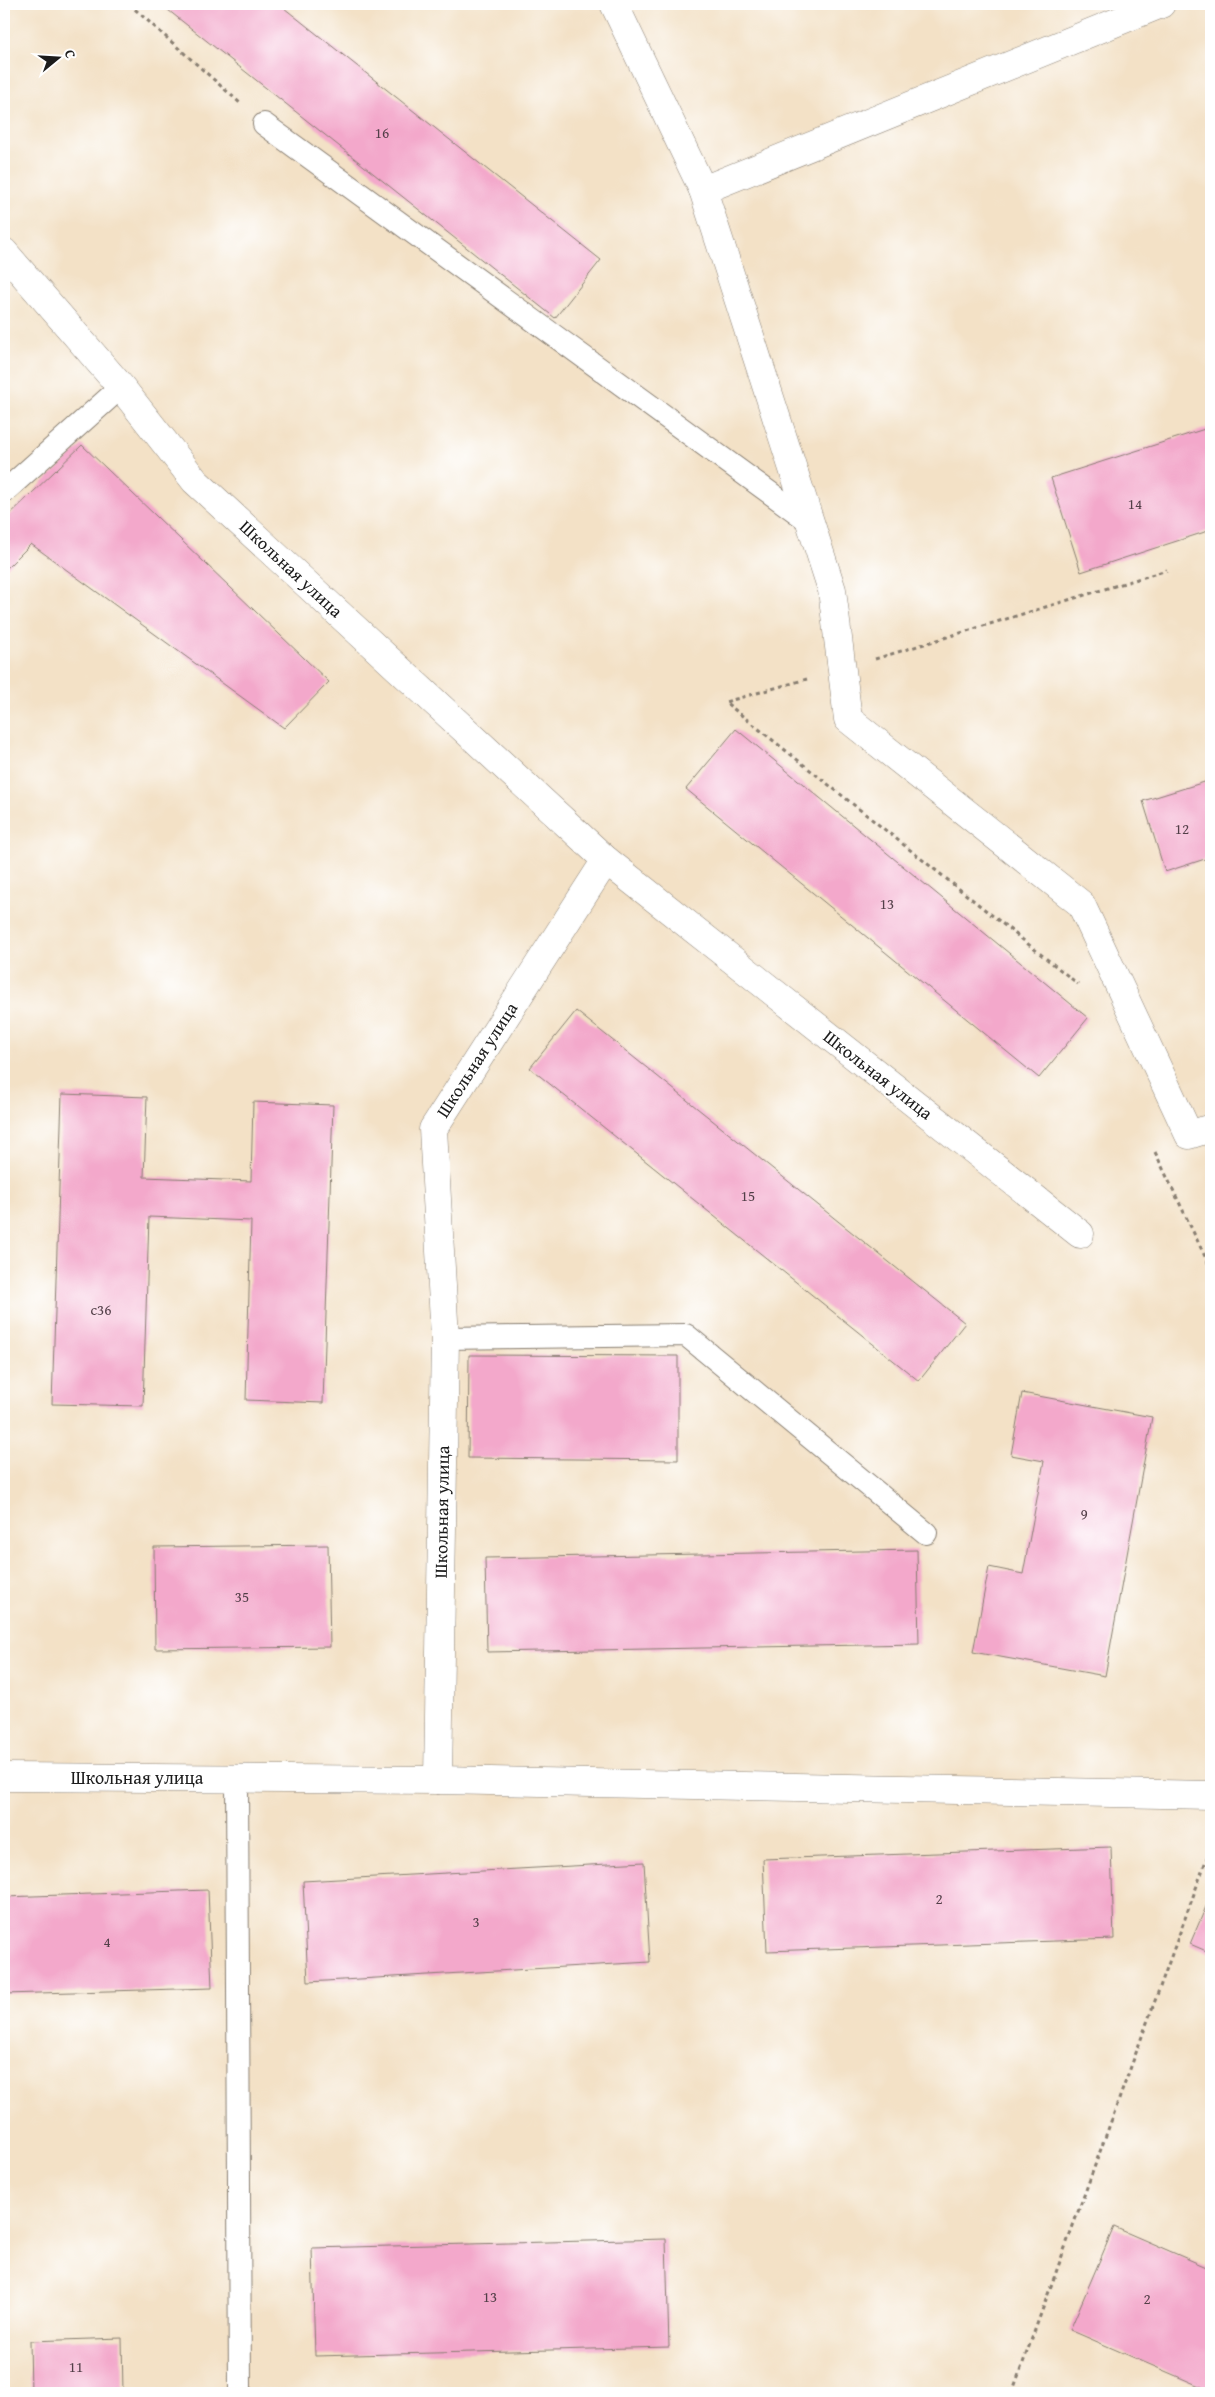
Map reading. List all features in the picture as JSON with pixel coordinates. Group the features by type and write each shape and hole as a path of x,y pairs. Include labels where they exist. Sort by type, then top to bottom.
{"street":[{"path":"614,4 703,190 832,590 848,719 1081,904 1189,1135 1211,1128"},
{"path":"703,190 1161,4"},
{"name":"Школьная улица","path":"4,252 121,387 195,481 606,860 1080,1234"},
{"name":"Школьная улица","path":"4,1777 438,1780 445,1338 433,1129 606,860"},
{"path":"438,1780 1211,1795"}],"lane":[{"path":"264,124 810,522"},
{"path":"4,492 121,387"},
{"path":"445,1338 686,1335 926,1533"},
{"path":"238,1779 240,2393"}],"path":[{"path":"129,4 264,124"},
{"path":"1012,2393 1211,1847"}],"building":[{"path":"164,4 279,4 601,260 555,318 163,6"},
{"path":"1211,427 1211,530 1081,572 1051,478"},
{"path":"82,445 329,682 284,728 31,544 4,571 4,520"},
{"path":"736,729 1088,1018 1039,1078 686,789"},
{"path":"1211,780 1211,857 1165,872 1143,801"},
{"path":"576,1011 965,1323 919,1381 530,1068"},
{"path":"62,1094 147,1097 144,1177 251,1181 253,1102 333,1105 323,1403 246,1400 251,1221 149,1217 143,1406 52,1404"},
{"path":"469,1355 678,1356 678,1460 468,1458"},
{"path":"1022,1393 1152,1417 1105,1676 973,1652 989,1567 1023,1574 1044,1461 1011,1455"},
{"path":"328,1545 330,1647 155,1649 154,1547"},
{"path":"917,1550 919,1644 487,1652 485,1558"},
{"path":"1111,1847 1114,1939 767,1951 763,1859"},
{"path":"644,1862 650,1962 308,1982 303,1881"},
{"path":"208,1890 212,1988 4,1994 4,1897"},
{"path":"1211,1895 1211,1953 1190,1944"},
{"path":"1114,2227 1211,2269 1211,2391 1070,2330"},
{"path":"666,2239 669,2347 315,2356 312,2248"},
{"path":"122,2338 123,2393 31,2393 30,2341"}]}
